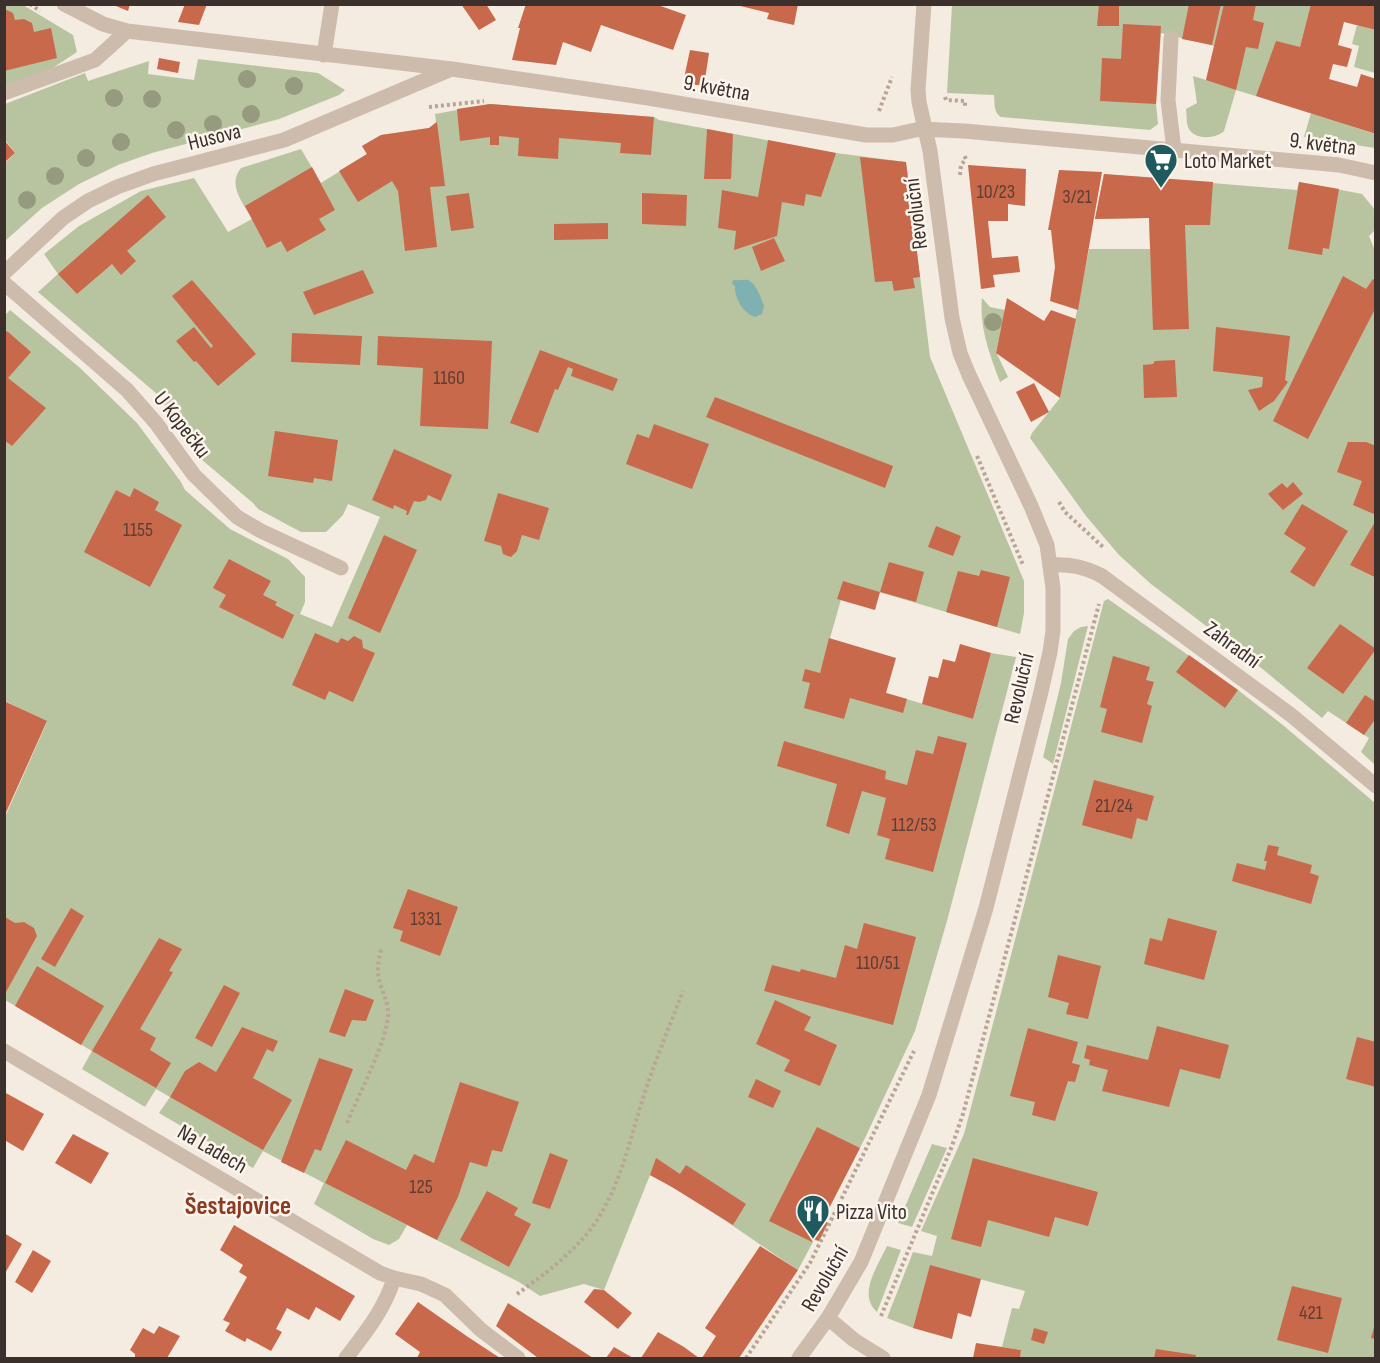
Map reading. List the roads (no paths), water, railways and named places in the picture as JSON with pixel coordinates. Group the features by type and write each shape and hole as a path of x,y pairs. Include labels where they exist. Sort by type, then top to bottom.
{"street":[{"name":"9. května","path":"64,4 103,24 127,31 452,69 648,98 866,135 893,135 925,129 964,131 1339,165 1373,174"},
{"path":"324,55 332,4"},
{"name":"Revoluční","path":"799,1359 828,1318 861,1262 929,1095 986,908 1046,671 1053,631 1051,565 1039,523 972,384 960,352 948,295 932,165 918,90 924,4"},
{"path":"4,93 95,60 127,31"},
{"path":"1171,38 1168,100 1174,150"},
{"name":"Husova","path":"4,273 63,218 88,201 117,187 153,174 284,140 452,69"},
{"name":"U Kopečku","path":"4,283 127,390 156,423 194,475 237,517 261,531 341,568"},
{"name":"Zahradní","path":"1051,565 1079,566 1102,576 1291,715 1376,786"},
{"name":"Na Ladech","path":"4,1052 380,1273 421,1284 445,1295 481,1330 518,1359"},
{"path":"346,1359 379,1313 394,1278"},
{"path":"828,1318 854,1340 883,1359"}],"water":[{"path":"733,280 748,280 753,284 764,306 762,314 755,317 744,309 736,295"}],"place":[{"name":"Loto Market","path":"1161,189"},
{"name":"Pizza Vito","path":"813,1240"}],"district":[{"name":"Šestajovice","path":"238,1205"}]}
